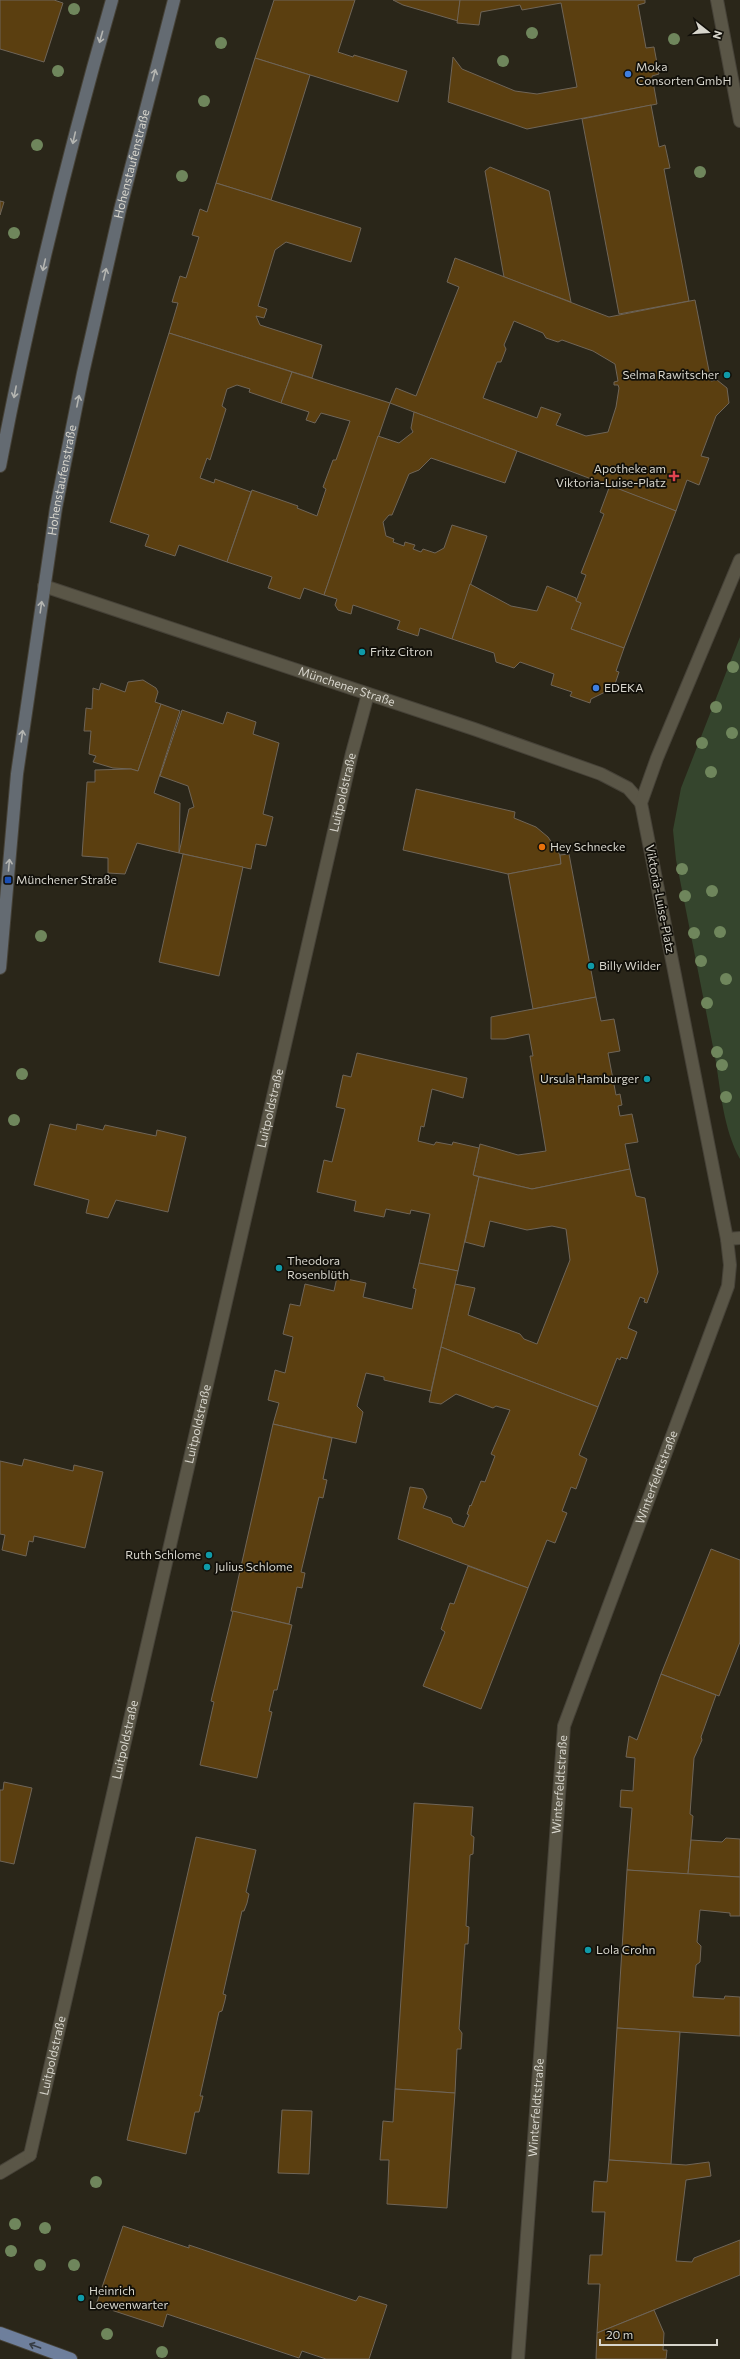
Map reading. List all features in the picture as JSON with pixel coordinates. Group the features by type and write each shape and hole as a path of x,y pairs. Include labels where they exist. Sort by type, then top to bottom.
{"main road":[{"path":"0,466 21,361 81,108 112,0"},
{"name":"Hohenstaufenstraße","path":"0,968 17,774 56,508 87,358 122,202 174,0"},
{"path":"0,2333 71,2359"}],"street":[{"path":"717,0 740,120"},
{"path":"641,803 657,758 740,560"},
{"name":"Münchener Straße","path":"44,586 368,694 614,779 628,788 641,803"},
{"name":"Luitpoldstraße","path":"0,2173 30,2156 350,761 368,694"},
{"name":"Viktoria-Luise-Platz","path":"641,803 727,1239"},
{"path":"727,1239 740,1238"},
{"name":"Winterfeldtstraße","path":"518,2359 564,1726 725,1294 730,1265 727,1239"}],"green space":[{"path":"740,637 740,1159 734,1147 723,1110 715,1057 676,860 673,830 681,788"}],"building":[{"path":"0,0 54,0 63,3 44,62 0,49"},
{"path":"274,0 355,0 338,52 353,57 354,55 407,71 398,102 255,58"},
{"path":"393,0 460,0 458,21 403,5"},
{"path":"460,0 645,0 645,3 638,5 646,48 654,47 659,74 652,76 657,104 527,129 448,102 453,57 462,69 515,91 537,94 577,87 561,3 522,10 520,5 481,12 479,25 457,23"},
{"path":"255,58 310,75 271,200 216,183"},
{"path":"651,105 659,147 665,145 670,168 664,169 689,301 619,314 582,119"},
{"path":"490,167 549,191 571,302 504,277 485,171"},
{"path":"216,183 361,228 351,262 286,242 275,250 258,306 267,309 264,318 256,316 260,325 322,345 312,378 169,333 178,303 172,302 180,276 186,278 199,237 192,235 200,209 207,212"},
{"path":"0,201 4,202 0,215"},
{"path":"455,258 609,317 695,300 711,381 717,380 727,388 729,403 716,416 701,456 709,458 699,485 687,480 676,511 390,403 396,388 416,396 459,287 447,282","holes":["514,321 543,333 546,338 558,342 562,340 593,351 615,364 618,381 614,382 614,385 618,385 619,388 616,407 608,432 586,436 556,425 561,414 541,407 537,418 483,398 497,362 501,362 506,349 504,345"]},
{"path":"169,333 292,372 281,403 249,392 250,389 237,385 227,389 222,406 226,409 210,460 207,458 200,478 214,483 215,479 251,492 227,562 179,545 175,556 145,546 149,535 110,522"},
{"path":"292,372 390,403 324,595 304,588 300,599 268,588 272,577 227,562 252,490 298,506 297,508 317,516 326,489 323,487 333,460 336,460 350,421 321,413 315,423 306,420 309,412 281,403"},
{"path":"414,412 517,451 505,483 431,458 419,470 409,474 392,515 389,515 383,522 386,536 394,539 393,542 404,546 405,542 415,545 413,549 421,552 423,549 435,553 444,548 452,525 487,536 452,639 420,628 418,636 397,629 400,621 353,605 351,614 338,610 335,605 337,599 324,595 378,436 399,443 413,432 411,428"},
{"path":"606,484 676,511 624,648 571,629 581,603 576,601 586,575 581,573 604,514 600,512 609,488 605,487"},
{"path":"470,584 511,606 537,611 547,586 576,598 576,601 581,603 571,629 624,648 616,671 619,672 612,693 607,691 591,699 590,703 570,696 572,692 551,685 554,674 520,662 514,668 496,662 494,653 452,639"},
{"path":"143,680 156,688 158,692 155,702 161,704 138,771 113,768 93,762 96,756 89,754 91,731 84,731 86,708 92,709 93,688 99,690 101,683 125,692 128,682"},
{"path":"161,704 180,711 154,793 180,803 179,853 137,843 125,874 108,873 108,858 82,856 87,782 95,782 95,770 131,769 138,771"},
{"path":"182,710 223,724 227,712 256,722 253,734 279,743 263,814 273,817 266,846 256,844 251,869 179,853 189,809 194,807 188,786 160,776"},
{"path":"416,789 515,812 514,818 536,827 548,837 560,855 561,864 508,874 403,850"},
{"path":"183,854 243,867 219,976 159,962"},
{"path":"569,854 596,997 533,1009 508,874 561,864 560,855"},
{"path":"596,997 601,1021 614,1019 620,1051 608,1053 616,1095 620,1094 622,1105 618,1106 620,1116 632,1114 638,1142 625,1144 630,1169 532,1189 473,1175 480,1144 518,1155 546,1151 530,1056 533,1056 529,1034 505,1039 491,1039 491,1017"},
{"path":"357,1053 467,1078 463,1098 432,1089 424,1127 421,1126 418,1141 434,1145 436,1142 452,1145 453,1142 479,1148 473,1175 479,1177 458,1271 419,1263 430,1214 411,1210 410,1214 386,1209 384,1217 354,1211 356,1201 317,1192 324,1160 332,1162 345,1109 336,1107 343,1075 351,1077"},
{"path":"50,1124 76,1130 77,1124 103,1130 105,1125 156,1136 157,1130 186,1137 168,1212 116,1200 108,1218 86,1213 89,1200 34,1185"},
{"path":"630,1169 636,1196 645,1198 658,1272 647,1303 644,1302 645,1299 640,1297 628,1328 637,1332 627,1359 621,1357 620,1360 617,1358 598,1407 441,1347 455,1284 475,1288 468,1315 520,1334 524,1339 537,1344 570,1260 566,1229 552,1226 527,1230 490,1221 484,1247 465,1242 479,1177 532,1189"},
{"path":"419,1263 458,1271 431,1391 384,1380 384,1377 366,1373 357,1406 363,1412 356,1443 273,1424 279,1403 268,1400 275,1370 285,1373 293,1337 283,1334 290,1304 300,1306 305,1284 334,1291 337,1277 366,1283 363,1297 412,1309 416,1289 413,1288"},
{"path":"441,1347 598,1407 579,1455 587,1459 576,1489 571,1487 562,1511 567,1513 555,1543 547,1540 528,1588 398,1539 410,1487 423,1489 427,1497 423,1508 451,1518 453,1523 464,1527 469,1515 467,1514 470,1505 471,1506 481,1481 485,1482 495,1456 491,1454 510,1410 496,1406 493,1408 456,1394 441,1404 429,1402"},
{"path":"273,1424 332,1438 323,1479 327,1480 323,1498 319,1497 301,1572 305,1573 302,1588 297,1587 289,1624 231,1611"},
{"path":"24,1459 73,1471 74,1465 103,1472 85,1548 34,1536 33,1542 29,1541 26,1556 2,1550 5,1535 0,1534 0,1461 22,1466"},
{"path":"711,1549 740,1560 740,1642 719,1696 661,1674"},
{"path":"468,1566 528,1588 481,1709 423,1686 445,1632 441,1629 450,1603 454,1604"},
{"path":"233,1611 292,1625 277,1690 274,1690 269,1711 272,1712 257,1778 200,1765 214,1702 211,1701"},
{"path":"661,1674 716,1695 701,1737 702,1740 694,1758 690,1814 693,1816 688,1874 627,1870 632,1808 620,1807 621,1790 633,1791 635,1758 626,1757 629,1736 637,1740"},
{"path":"4,1782 32,1788 14,1864 0,1861 0,1790 3,1790"},
{"path":"414,1803 473,1807 471,1835 474,1837 473,1854 470,1855 466,1926 469,1927 468,1944 465,1944 459,2029 462,2033 461,2049 457,2049 455,2093 395,2089"},
{"path":"196,1837 256,1850 246,1892 249,1894 247,1903 244,1911 242,1911 223,1994 226,1995 225,2000 222,2011 219,2012 200,2096 203,2096 199,2112 195,2112 186,2154 127,2140"},
{"path":"726,1838 740,1839 740,1877 688,1874 691,1840 722,1842"},
{"path":"627,1870 740,1877 740,1916 730,1916 730,1913 700,1910 697,1942 701,1946 700,1962 696,1965 693,1997 724,1999 725,1996 740,1997 740,2036 617,2028"},
{"path":"617,2028 680,2032 671,2164 609,2160"},
{"path":"395,2089 455,2093 447,2208 387,2204 389,2160 380,2160 383,2121 393,2122"},
{"path":"282,2110 312,2111 309,2174 278,2173"},
{"path":"609,2160 686,2165 709,2162 711,2176 686,2180 676,2261 692,2262 694,2258 740,2240 740,2275 597,2333 600,2284 588,2284 590,2255 602,2255 605,2212 592,2212 594,2181 607,2182"},
{"path":"123,2226 189,2248 189,2245 356,2301 359,2296 387,2305 369,2359 326,2359 302,2351 299,2358 167,2314 163,2327 96,2305"},
{"path":"654,2310 664,2333 663,2350 667,2350 666,2359 596,2359 597,2333"}],"place":[{"name":"Moka Consorten GmbH","path":"628,74"},
{"name":"Selma Rawitscher","path":"727,375"},
{"name":"Apotheke am Viktoria-Luise-Platz","path":"674,476"},
{"name":"Fritz Citron","path":"362,652"},
{"name":"EDEKA","path":"596,688"},
{"name":"Hey Schnecke","path":"542,847"},
{"name":"Münchener Straße","path":"8,880"},
{"name":"Billy Wilder","path":"591,966"},
{"name":"Ursula Hamburger","path":"647,1079"},
{"name":"Theodora Rosenblüth","path":"279,1268"},
{"name":"Ruth Schlome","path":"209,1555"},
{"name":"Julius Schlome","path":"207,1567"},
{"name":"Lola Crohn","path":"588,1950"},
{"name":"Heinrich Loewenwarter","path":"81,2298"}]}
